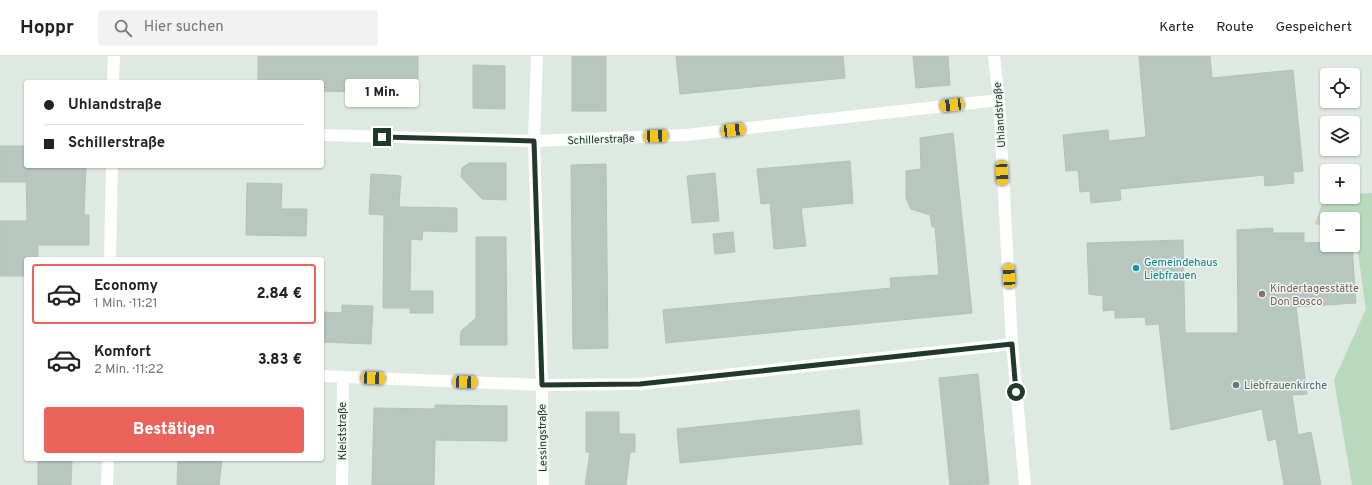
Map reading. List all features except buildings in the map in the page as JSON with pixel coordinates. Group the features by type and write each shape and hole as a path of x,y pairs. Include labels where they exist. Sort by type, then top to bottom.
{"street":[{"path":"113,80 114,56"},
{"name":"Lessingstraße","path":"536,56 534,141 542,385 543,485"},
{"name":"Uhlandstraße","path":"994,56 999,100 1012,344 1025,485"},
{"name":"Schillerstraße","path":"324,136 534,141 686,135 999,100"},
{"path":"110,257 112,168"},
{"path":"324,376 542,385 640,384 1012,344"},
{"name":"Kleiststraße","path":"342,485 343,377"},
{"path":"107,485 108,461"}],"green space":[{"path":"1372,193 1372,485 1352,485 1334,380 1366,309 1358,252 1360,252 1360,212 1320,212 1320,225 1315,224 1321,204 1360,204 1360,194"}],"place":[{"name":"Gemeindehaus Liebfrauen","path":"1136,268"},
{"name":"Kindertagesstätte Don Bosco","path":"1262,294"},
{"name":"Liebfrauenkirche","path":"1236,385"}],"route":[{"path":"382,137 534,141 542,385 640,384 1012,344 1016,392"}]}
